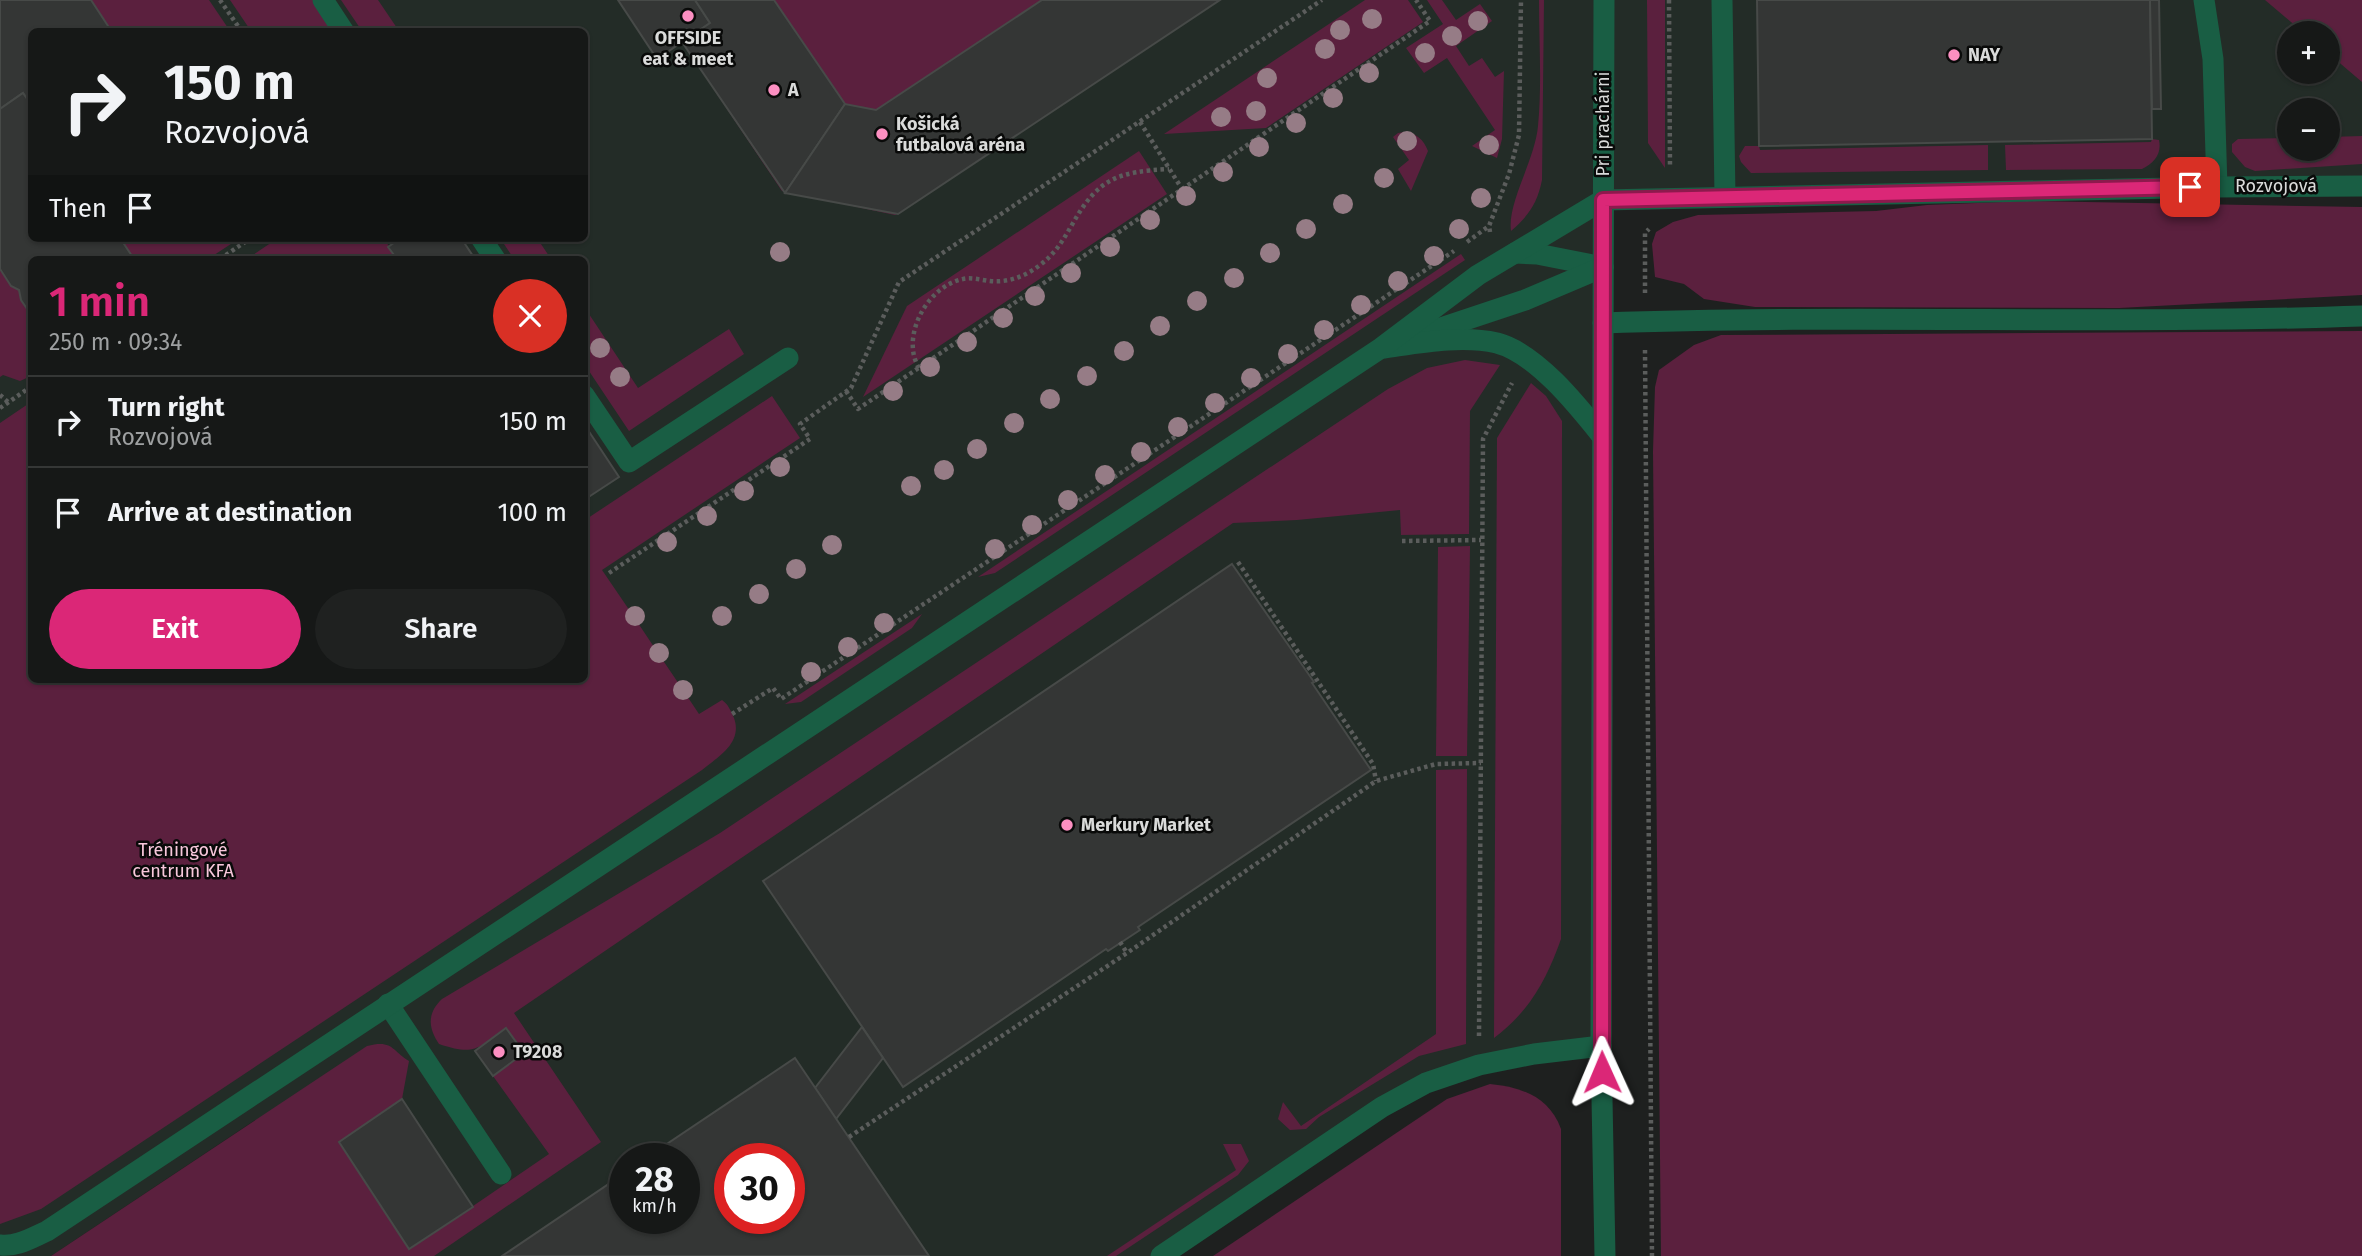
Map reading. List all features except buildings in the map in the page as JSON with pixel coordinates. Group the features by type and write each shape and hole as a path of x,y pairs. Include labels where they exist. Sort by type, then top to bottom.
{"street":[{"path":"323,0 341,28"},
{"name":"Pri prachárni","path":"1604,0 1601,1046 1605,1256"},
{"path":"1721,0 1725,197"},
{"path":"2204,0 2213,59 2217,187"},
{"name":"Rozvojová","path":"1603,200 2362,186"},
{"path":"0,1245 9,1246 47,1231 1381,348 1478,275 1603,200"},
{"path":"1514,253 1537,254 1603,267"},
{"path":"1381,348 1525,300 1603,267"},
{"path":"1603,324 2238,321 2362,316"},
{"path":"1381,348 1435,341 1475,340 1500,344 1526,358 1558,385 1602,436"},
{"path":"588,401 629,462 788,358"},
{"path":"388,1004 501,1174"},
{"path":"1161,1256 1382,1107 1426,1083 1479,1065 1534,1054 1601,1046"}],"path":[{"path":"220,0 239,28"},
{"path":"609,573 810,439 800,424 851,388 899,282 1322,0"},
{"path":"846,391 858,409 1430,21 1416,0"},
{"path":"1652,1256 1645,233 1670,199 1669,0"},
{"path":"1140,122 1182,189"},
{"path":"919,368 912,353 914,331 924,308 943,289 964,279 993,282 1022,276 1050,257 1091,195 1107,183 1121,174 1138,170 1169,169"},
{"path":"732,714 773,688 781,699 1489,226"},
{"path":"224,256 245,242"},
{"path":"0,408 28,389"},
{"path":"0,395 8,402"},
{"path":"1479,1065 1482,452 1486,428"},
{"path":"1402,541 1482,540"},
{"path":"1238,562 1373,764 1376,780"},
{"path":"849,1137 1127,953 1376,780 1436,764 1481,763"},
{"path":"1120,942 1127,953"}],"shaded area":[{"path":"0,0 2362,0 2362,186 1603,200 1601,1046 1451,1072 1161,1256 344,1256 255,1120 51,1256 0,1256"}],"green space":[{"path":"91,0 209,0 228,28 110,28"},
{"path":"230,0 318,0 337,28 249,28"},
{"path":"341,0 378,0 397,28 360,28"},
{"name":"Košická futbalová aréna","path":"618,0 1220,0 895,215 782,191 682,42 657,59"},
{"path":"1365,0 1408,0 1423,22 1266,128 1164,134"},
{"path":"1427,0 1442,0 1456,20 1480,4 1492,21 1456,46 1469,66 1482,58 1495,77 1504,71 1502,139 1497,158 1472,146 1495,130 1447,58 1424,73 1406,48 1443,24"},
{"path":"1539,0 1544,0 1542,180 1538,196 1531,208 1511,231 1513,208 1532,153 1538,126"},
{"path":"1647,0 1665,0 1665,168 1648,143"},
{"path":"2265,0 2362,0 2362,82 2340,63 2340,21 2290,21"},
{"path":"1398,133 1417,136 1428,151 1411,191 1398,169 1409,160 1393,137"},
{"path":"2362,136 2362,164 2255,171 2245,167 2232,152 2232,144 2238,139 2277,138 2277,161 2340,161 2340,137"},
{"path":"2152,139 2159,140 2158,154 2142,169 2006,170 2005,145 2151,142"},
{"path":"1988,145 1988,170 1751,173 1739,156 1745,146 1759,146 1760,150"},
{"path":"1139,151 1167,194 863,397 907,306"},
{"path":"2027,201 2362,207 2362,295 2119,308 1755,307 1704,299 1684,284 1655,277 1652,244 1656,232 1673,222 1698,215 1876,211 1927,205"},
{"path":"123,242 234,242 213,256 132,256"},
{"path":"272,242 386,242 389,246 395,242 415,242 464,256 251,256"},
{"path":"503,242 540,242 549,256 512,256"},
{"path":"1461,254 1465,260 995,573 978,577"},
{"path":"0,270 11,286 19,290 28,311 28,377 20,381 3,375 0,377"},
{"path":"588,313 638,388 729,329 744,354 629,431 588,370"},
{"path":"2362,331 2362,1256 1661,1256 1653,451 1655,387 1659,370 1694,345 1721,335"},
{"path":"1465,360 1500,365 1470,411 1469,534 1401,535 1400,510 1233,523 514,1013 601,1142 434,1256 51,1256 367,1046 376,1044 391,1047 409,1061 402,1099 410,1249 549,1154 493,1076 524,1053 505,1028 488,1041 468,1050 439,1044 431,1021 437,1004 442,999 720,833 1388,389 1427,368"},
{"path":"1531,383 1546,396 1562,421 1561,939 1550,968 1527,1006 1494,1038 1497,438"},
{"name":"Tréningové centrum KFA","path":"772,396 800,438 602,570 632,614 631,618 636,620 656,650 656,655 660,656 681,687 680,692 685,693 699,714 722,700 728,706 736,727 732,742 702,770 41,1209 0,1224 0,423 28,404 28,683 588,683 588,518"},
{"path":"1470,546 1467,756 1436,756 1438,547"},
{"path":"922,614 912,628 801,702 785,704"},
{"path":"1467,769 1466,1044 1419,1056 1319,1117 1306,1129 1290,1130 1278,1119 1283,1102 1301,1126 1436,1034 1436,770"},
{"path":"1490,1084 1523,1091 1542,1101 1561,1129 1561,1256 1213,1256 1447,1099"},
{"path":"1223,1144 1241,1144 1249,1161 1238,1175 1116,1256 1107,1256 1236,1170"}],"place":[{"name":"OFFSIDE eat & meet","path":"688,16"},
{"name":"NAY","path":"1954,55"},
{"name":"A","path":"774,90"},
{"name":"Košická futbalová aréna","path":"882,134"},
{"name":"Merkury Market","path":"1067,825"},
{"name":"T9208","path":"499,1052"}],"route":[{"path":"1602,1072 1603,200 2190,187"}]}
